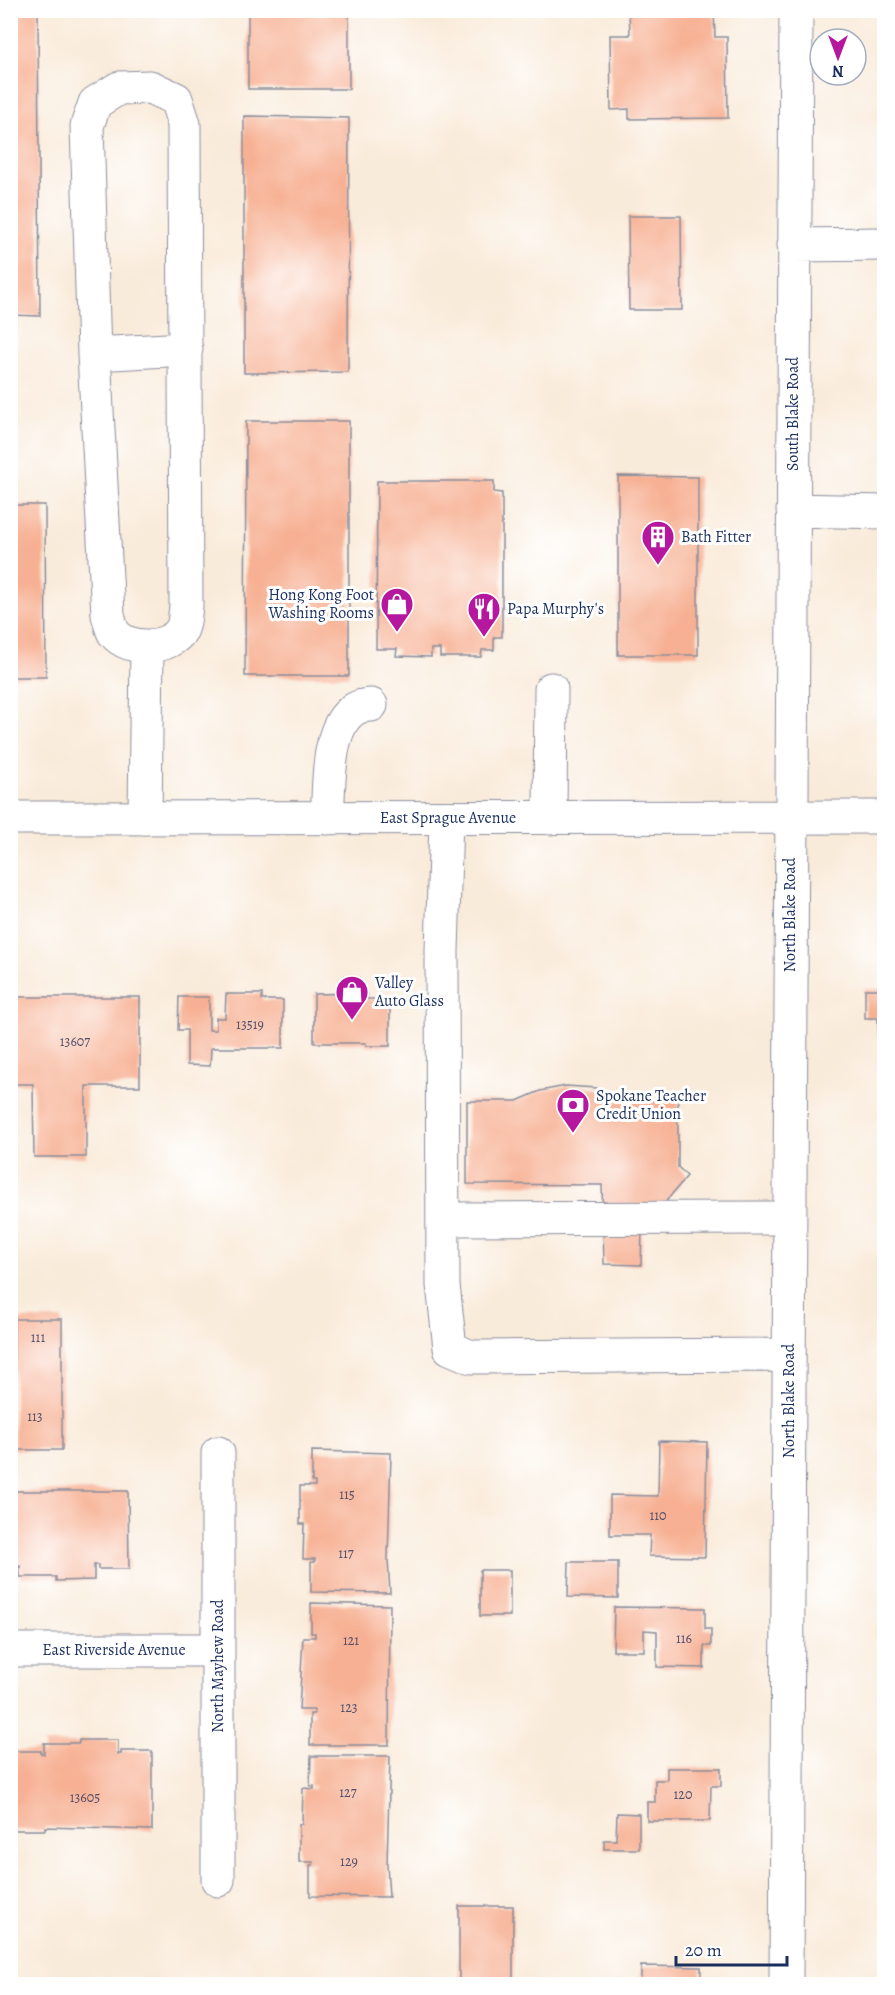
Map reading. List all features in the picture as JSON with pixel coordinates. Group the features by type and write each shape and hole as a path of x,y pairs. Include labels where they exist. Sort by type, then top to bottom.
{"street":[{"name":"South Blake Road","path":"791,817 796,10"},
{"path":"150,87 176,99 184,124 186,349 186,606 182,629 167,641 147,646 128,643 114,633 108,615 94,354 87,126 95,104 119,88 150,87"},
{"path":"794,244 885,244"},
{"path":"94,354 186,349"},
{"path":"793,510 885,512"},
{"path":"145,818 147,646"},
{"path":"550,818 551,689"},
{"path":"327,818 334,735 346,714 356,708 371,705"},
{"name":"North Blake Road","path":"786,1984 791,817"},
{"name":"East Sprague Avenue","path":"10,818 885,817"},
{"path":"446,818 442,951 443,1285 450,1348 471,1357 789,1355"},
{"path":"443,1219 789,1218"},
{"name":"North Mayhew Road","path":"218,1452 218,1880"},
{"name":"East Riverside Avenue","path":"10,1650 218,1650"}],"building":[{"path":"10,10 38,10 40,316 10,315"},
{"path":"248,10 349,10 349,89 248,89"},
{"path":"629,10 714,10 715,37 727,37 728,118 629,119 629,109 611,110 610,35 630,35"},
{"path":"244,116 349,118 348,372 244,373"},
{"path":"628,216 681,216 682,310 629,310"},
{"path":"246,421 349,421 349,676 245,676"},
{"name":"Bath Fitter","path":"618,476 698,477 698,655 618,655"},
{"path":"377,481 494,481 494,492 502,493 502,637 494,637 494,650 482,650 481,657 440,657 440,649 431,649 431,657 396,656 397,649 376,649"},
{"path":"10,505 45,505 46,677 10,677"},
{"path":"865,989 884,989 884,1034 878,1034 878,1018 865,1018"},
{"name":"Valley Auto Glass","path":"367,993 367,999 390,999 390,1046 366,1046 366,1043 314,1043 314,994"},
{"path":"226,994 262,994 262,1000 283,1000 283,1048 211,1048 210,1066 187,1065 187,1030 178,1030 179,997 209,997 209,1030 216,1030 216,1018 225,1018"},
{"path":"10,997 140,997 140,1086 86,1086 86,1157 34,1157 33,1084 10,1084"},
{"name":"Spokane Teacher Credit Union","path":"566,1086 596,1088 620,1101 678,1100 678,1167 687,1176 642,1230 641,1265 604,1264 602,1185 467,1184 467,1101 517,1101 540,1091"},
{"path":"14,1319 62,1319 62,1450 14,1450"},
{"path":"659,1441 707,1442 705,1557 649,1556 650,1535 610,1535 610,1495 658,1496"},
{"path":"312,1451 391,1453 388,1559 390,1593 311,1592 311,1562 315,1562 315,1559 303,1559 304,1524 300,1524 300,1486 315,1486 315,1482 312,1482"},
{"path":"10,1491 128,1491 129,1569 98,1569 98,1565 94,1565 94,1580 56,1581 56,1577 20,1577 20,1566 10,1569"},
{"path":"569,1562 618,1562 618,1598 568,1597"},
{"path":"480,1570 510,1570 510,1616 480,1616"},
{"path":"311,1603 390,1605 389,1745 310,1745 310,1714 314,1714 314,1710 299,1710 303,1637 315,1637 315,1633 311,1633"},
{"path":"614,1607 705,1608 705,1629 711,1629 711,1646 704,1646 704,1668 657,1667 657,1631 644,1630 644,1651 613,1651"},
{"path":"79,1740 118,1740 118,1754 121,1754 121,1751 152,1751 152,1830 45,1827 45,1830 11,1830 11,1751 41,1751 41,1754 44,1754 44,1743 79,1743"},
{"path":"311,1756 390,1756 387,1864 389,1897 310,1896 310,1865 313,1865 313,1862 299,1862 299,1824 302,1824 303,1788 314,1789 314,1786 310,1786"},
{"path":"667,1768 721,1768 721,1786 711,1786 710,1821 647,1821 647,1802 655,1802 655,1780 667,1780"},
{"path":"617,1813 639,1814 639,1849 604,1849 604,1840 616,1840"},
{"path":"459,1906 513,1906 513,1980 459,1980"},
{"path":"641,1966 701,1967 701,1984 641,1984"}],"place":[{"name":"Bath Fitter","path":"658,566"},
{"name":"Hong Kong Foot Washing Rooms","path":"397,633"},
{"name":"Papa Murphy's","path":"484,638"},
{"name":"Valley Auto Glass","path":"352,1021"},
{"name":"Spokane Teacher Credit Union","path":"573,1134"}]}
